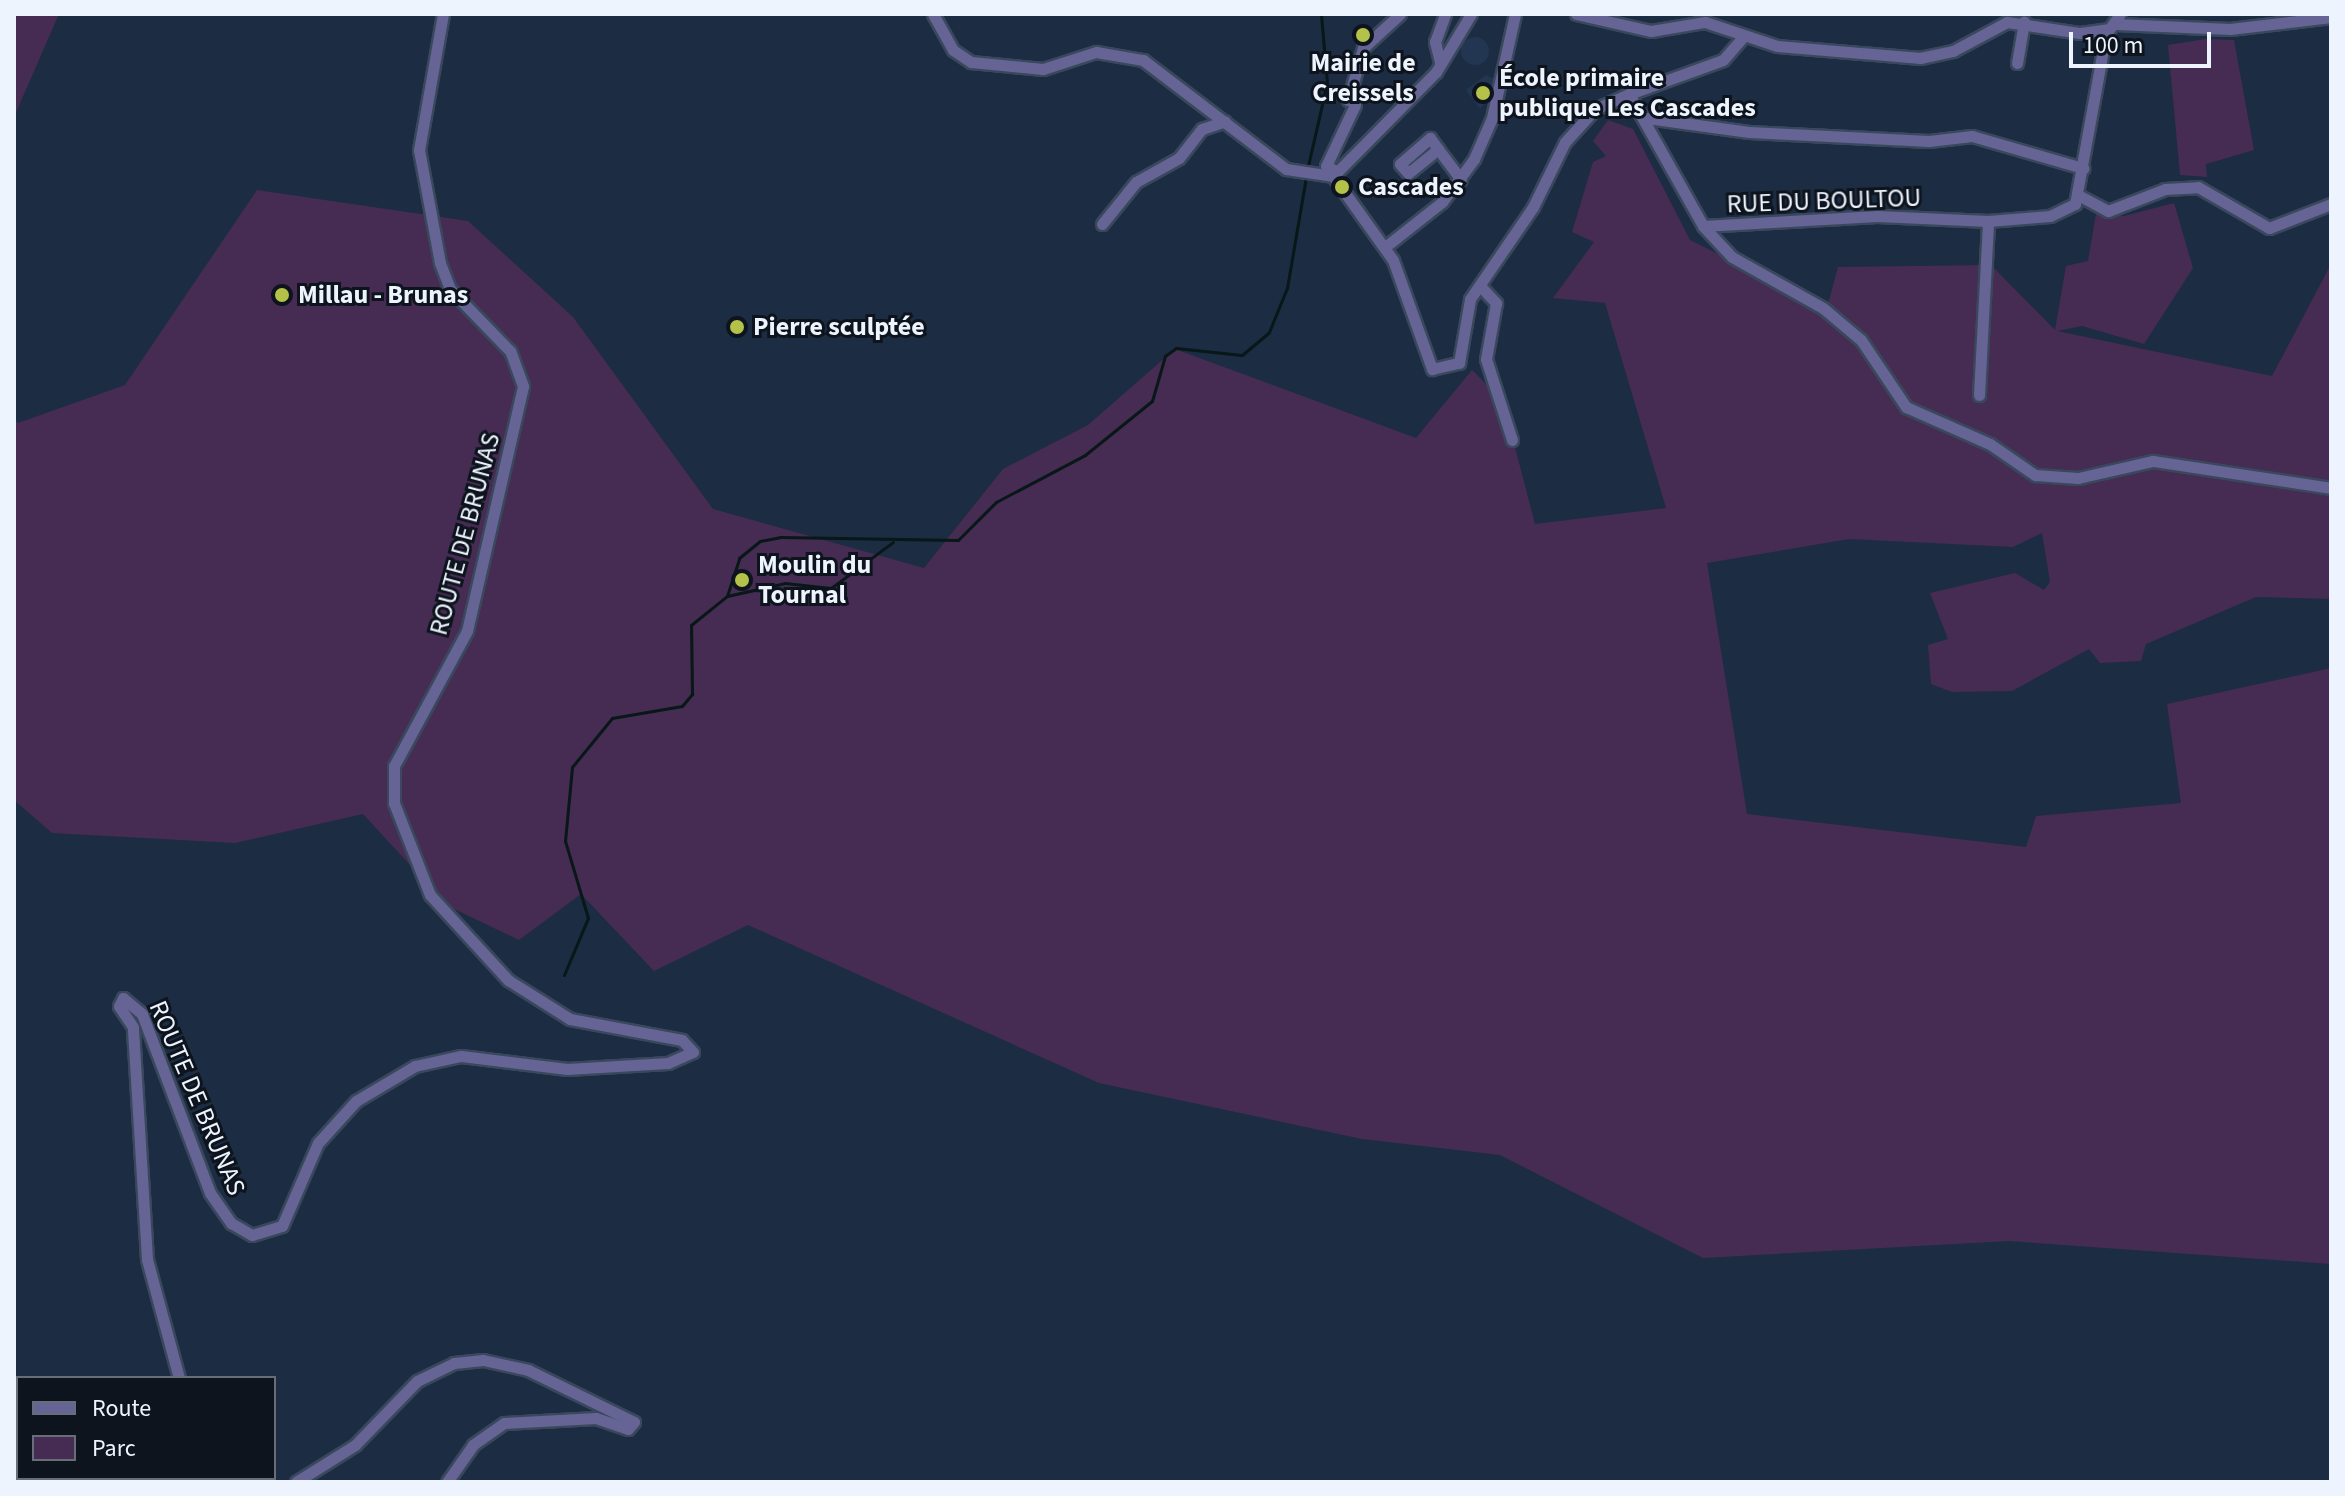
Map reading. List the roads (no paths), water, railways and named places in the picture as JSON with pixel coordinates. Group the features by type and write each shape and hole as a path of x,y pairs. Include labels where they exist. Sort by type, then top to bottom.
{"street":[{"name":"ROUTE DE BRUNAS","path":"178,1376 147,1259 133,1027 119,1006 123,998 142,1014 210,1193 231,1223 252,1235 282,1226 318,1143 356,1101 415,1066 461,1056 567,1069 668,1063 693,1052 682,1040 570,1019 508,980 430,895 394,803 394,766 467,631 523,386 510,351 455,295 440,263 419,150 443,14"},
{"path":"933,14 953,50 971,62 1043,69 1096,52 1156,66 1225,121 1306,175 1334,173 1393,119 1462,40 1471,14"},
{"path":"1400,14 1358,56 1351,103 1326,166 1386,246 1400,274 1424,360 1439,371 1459,363 1468,303 1482,288 1565,142 1595,109 1723,60 1743,37"},
{"path":"1440,62 1435,42 1445,14"},
{"path":"1386,246 1461,179 1492,118 1515,14"},
{"path":"1576,14 1651,31 1705,22 1743,37 1920,58 1953,51 1991,26 2024,22 2080,33 2115,22 2230,29 2331,17"},
{"path":"2017,63 2024,22"},
{"path":"2115,22 2083,168 2080,196 2108,211 2165,189 2198,187 2269,228 2331,204"},
{"name":"RUE DU BOULTOU","path":"1629,94 1647,118 1685,206 1703,226 1877,216 1988,221 2050,216 2080,196"},
{"path":"1647,118 1749,132 1929,141 1972,136 2083,168"},
{"path":"1102,224 1136,182 1179,158 1202,129 1225,121"},
{"path":"1438,149 1461,179"},
{"path":"1979,395 1988,221"},
{"path":"1703,226 1732,257 1823,308 1861,340 1906,407 1990,444 2035,475 2078,478 2153,461 2331,488"},
{"path":"1482,288 1496,303 1486,359 1512,440"},
{"path":"296,1482 355,1445 417,1381 454,1363 483,1360 528,1370 634,1422 628,1429 584,1417 504,1423 473,1445 447,1482"}],"waterway":[{"path":"1307,170 1327,83 1321,14"},
{"path":"564,975 588,918 565,841 572,767 612,718 682,706 692,694 691,625 727,596 739,558 760,541 780,537 958,540 996,502 1085,455 1152,401 1165,356 1176,348 1242,355 1269,332 1287,288 1306,177"},
{"path":"727,596 785,583 831,588 893,542"}],"place":[{"name":"Mairie de Creissels","path":"1363,35"},
{"name":"École primaire publique Les Cascades","path":"1483,93"},
{"name":"Cascades","path":"1342,187"},
{"name":"Millau - Brunas","path":"282,295"},
{"name":"Pierre sculptée","path":"737,327"},
{"name":"Moulin du Tournal","path":"742,580"}]}
